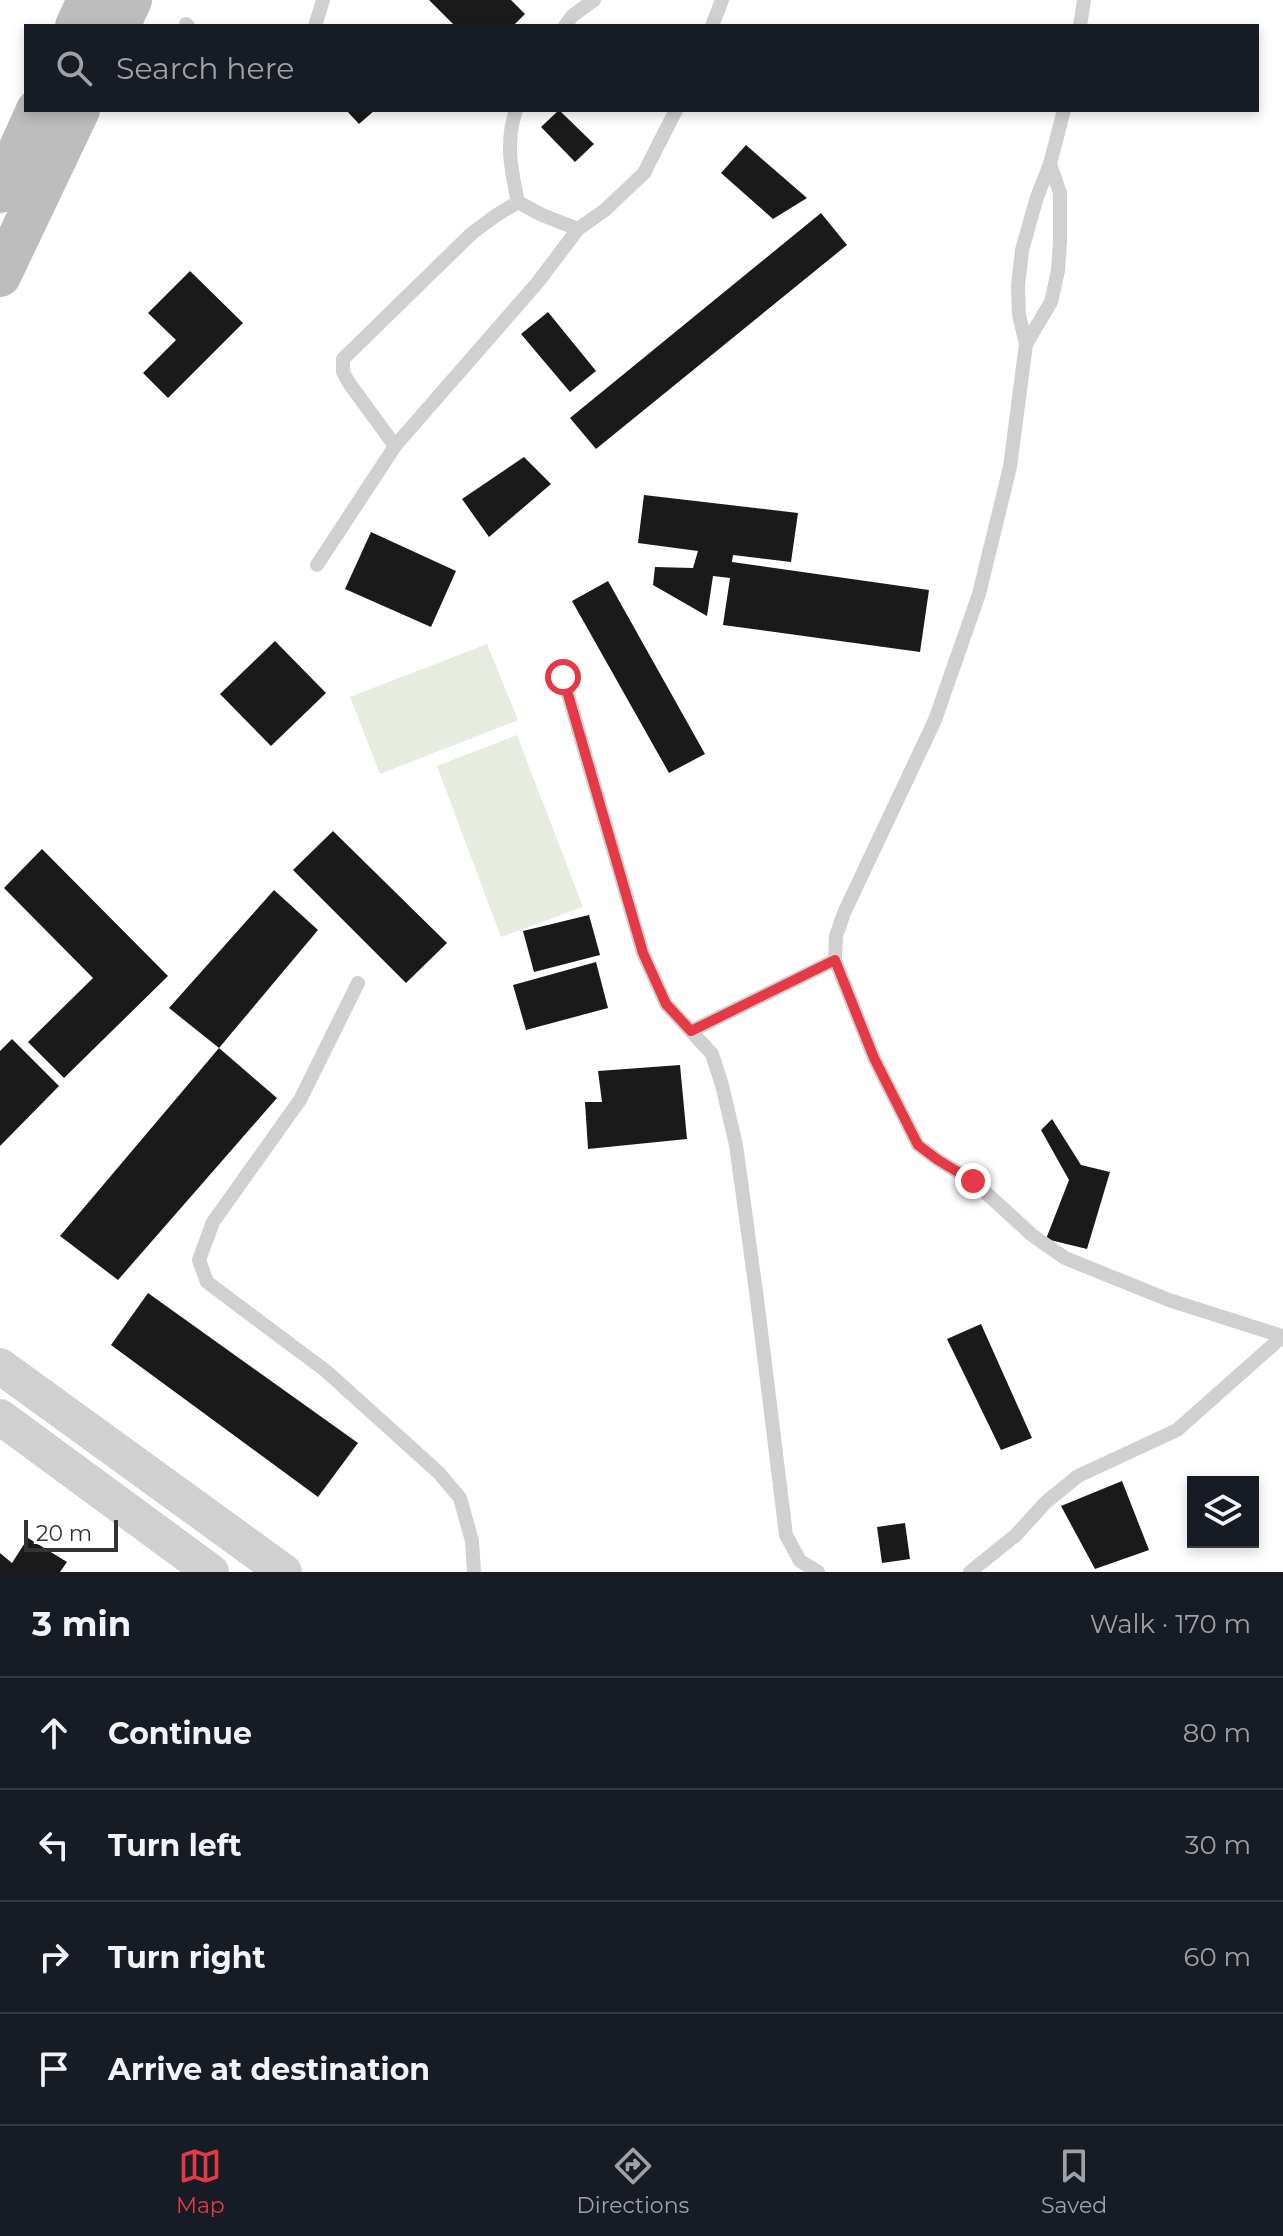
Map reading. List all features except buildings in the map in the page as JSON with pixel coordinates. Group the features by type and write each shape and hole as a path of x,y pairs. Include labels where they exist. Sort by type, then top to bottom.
{"main road":[{"path":"77,24 88,0"},
{"path":"120,24 131,0"},
{"path":"0,192 36,112"},
{"path":"0,276 78,112"}],"street":[{"path":"0,1366 284,1572"},
{"path":"0,1417 211,1572"}],"lane":[{"path":"316,24 323,0"},
{"path":"566,24 594,0"},
{"path":"713,24 722,0"},
{"path":"1080,24 1084,0"},
{"path":"515,112 510,126 509,163 518,202 578,229"},
{"path":"317,565 395,446 538,282 578,229 605,210 644,173 675,112"},
{"path":"1063,112 1022,250 1019,315 1026,344 1010,467 979,594 935,720 844,913 836,936 835,960 874,1058 918,1145 973,1181 1032,1235 1065,1258 1169,1300 1283,1336"},
{"path":"1026,344 1051,302 1058,271 1060,193 1050,164"},
{"path":"395,446 349,383 343,372 343,359 471,234 518,202"},
{"path":"563,677 643,953 666,1004 712,1054 722,1085 736,1145 786,1535 800,1561 818,1572"},
{"path":"691,1031 835,960"},
{"path":"358,983 300,1100 213,1222 199,1260 207,1282 326,1371 439,1473 460,1498 472,1541 474,1572"},
{"path":"970,1572 1016,1535 1046,1502 1078,1476 1177,1430 1283,1336"}],"shaded area":[{"path":"487,644 518,720 380,774 350,697"},
{"path":"517,735 583,907 501,937 437,766"}],"route":[{"path":"563,677 643,953 666,1004 691,1031 835,960 874,1058 918,1145 973,1181"}]}
